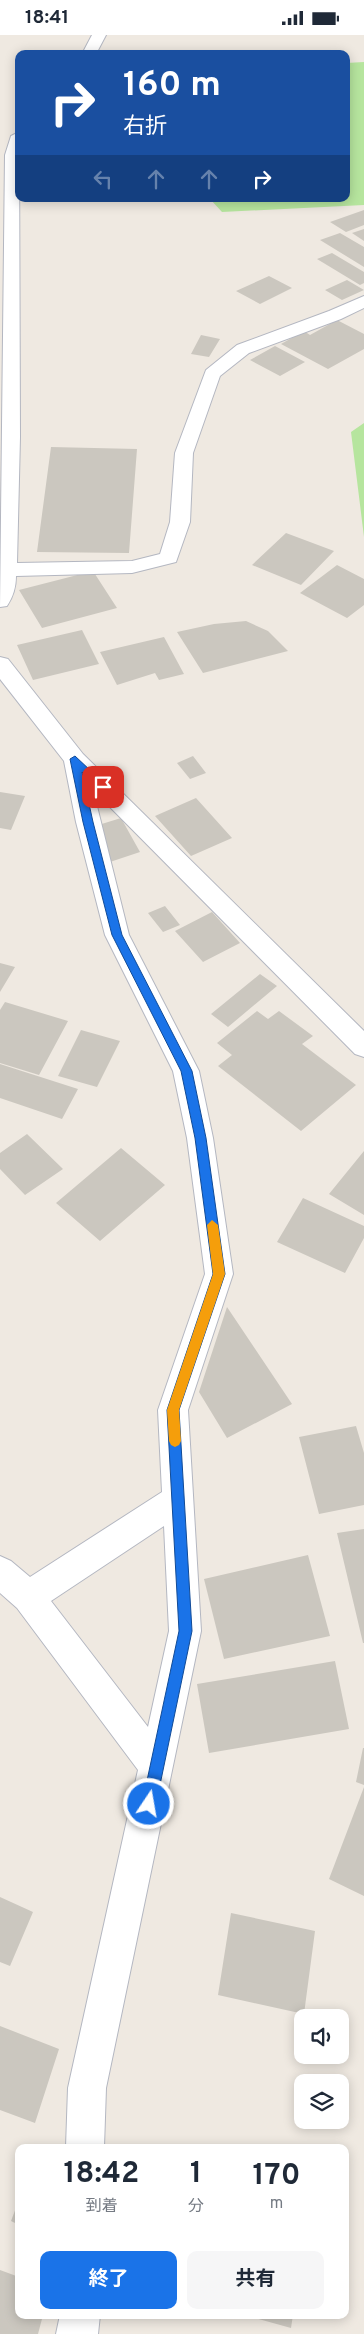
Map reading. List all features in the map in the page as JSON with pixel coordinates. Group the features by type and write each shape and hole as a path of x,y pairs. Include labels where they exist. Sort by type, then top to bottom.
{"street":[{"path":"91,50 99,35"},
{"path":"0,601 6,585 5,570 11,437 13,155 15,149"},
{"path":"5,570 132,567 169,559 180,522 184,453 212,374 243,349 336,315 364,301"},
{"path":"0,664 75,759 364,1047"},
{"path":"75,759 88,822 117,935 186,1071 204,1167 219,1274 173,1410 185,1631 87,2088 85,2144"},
{"path":"28,1597 178,1499"},
{"path":"0,1572 28,1597 157,1767"}],"green space":[{"path":"364,62 364,205 222,212 213,202 350,202 350,63"},
{"path":"364,423 364,537 351,432"}],"building":[{"path":"364,210 364,225 346,232 330,222"},
{"path":"364,229 364,241 352,233"},
{"path":"340,233 364,247 364,267 320,240"},
{"path":"332,253 364,272 364,283 360,285 317,259"},
{"path":"269,276 292,288 260,304 236,291"},
{"path":"347,280 364,290 342,300 325,290"},
{"path":"337,320 364,334 364,349 328,369 281,344 304,331 310,335"},
{"path":"201,335 220,339 209,357 191,354"},
{"path":"275,346 305,362 280,376 250,360"},
{"path":"51,447 137,449 129,553 37,552"},
{"path":"286,533 334,551 301,585 252,565"},
{"path":"337,565 364,579 364,605 347,618 300,593"},
{"path":"93,571 117,608 42,628 19,590"},
{"path":"246,621 268,631 288,651 203,673 177,632 214,624"},
{"path":"82,630 99,664 33,680 17,645"},
{"path":"164,637 184,674 159,680 155,673 117,685 100,652"},
{"path":"193,756 206,773 190,779 177,763"},
{"path":"0,792 25,796 11,830 0,828"},
{"path":"196,798 232,838 191,856 155,816"},
{"path":"121,818 140,852 110,862 92,827"},
{"path":"165,906 180,925 163,932 148,913"},
{"path":"212,912 240,943 203,962 175,931"},
{"path":"0,963 15,967 0,992"},
{"path":"260,974 277,986 228,1027 211,1014"},
{"path":"5,1002 68,1021 39,1075 0,1063 0,1010"},
{"path":"257,1011 268,1019 279,1011 313,1036 302,1044 356,1085 301,1131 218,1066 232,1055 217,1043"},
{"path":"81,1030 120,1041 97,1087 58,1076"},
{"path":"0,1064 78,1089 62,1119 0,1098"},
{"path":"27,1134 63,1169 25,1195 0,1169 0,1153"},
{"path":"121,1148 165,1185 100,1241 56,1203"},
{"path":"364,1151 364,1215 329,1194"},
{"path":"303,1198 364,1226 364,1238 345,1273 277,1242"},
{"path":"227,1307 292,1404 227,1438 199,1392"},
{"path":"356,1426 364,1453 364,1505 319,1514 299,1437"},
{"path":"364,1529 364,1643 363,1643 337,1533"},
{"path":"308,1555 330,1636 224,1659 204,1579"},
{"path":"335,1661 349,1729 209,1753 197,1684"},
{"path":"364,1748 364,1785 356,1782"},
{"path":"364,1787 364,1896 329,1879"},
{"path":"0,1897 33,1912 10,1966 0,1962"},
{"path":"231,1913 315,1931 305,2009 294,2009 294,2012 218,1995"},
{"path":"0,2026 59,2049 35,2123 0,2110"},
{"path":"15,2210 15,2223 11,2221"},
{"path":"0,2270 15,2276 15,2319 42,2319 38,2334 0,2334"},
{"path":"258,2319 292,2319 291,2328"}],"slow traffic":[{"path":"175,1441 173,1410 219,1274 212,1225"}],"route":[{"path":"103,787 75,759 88,822 117,935 186,1071 200,1138 219,1274 173,1410 185,1631 149,1804"}]}
